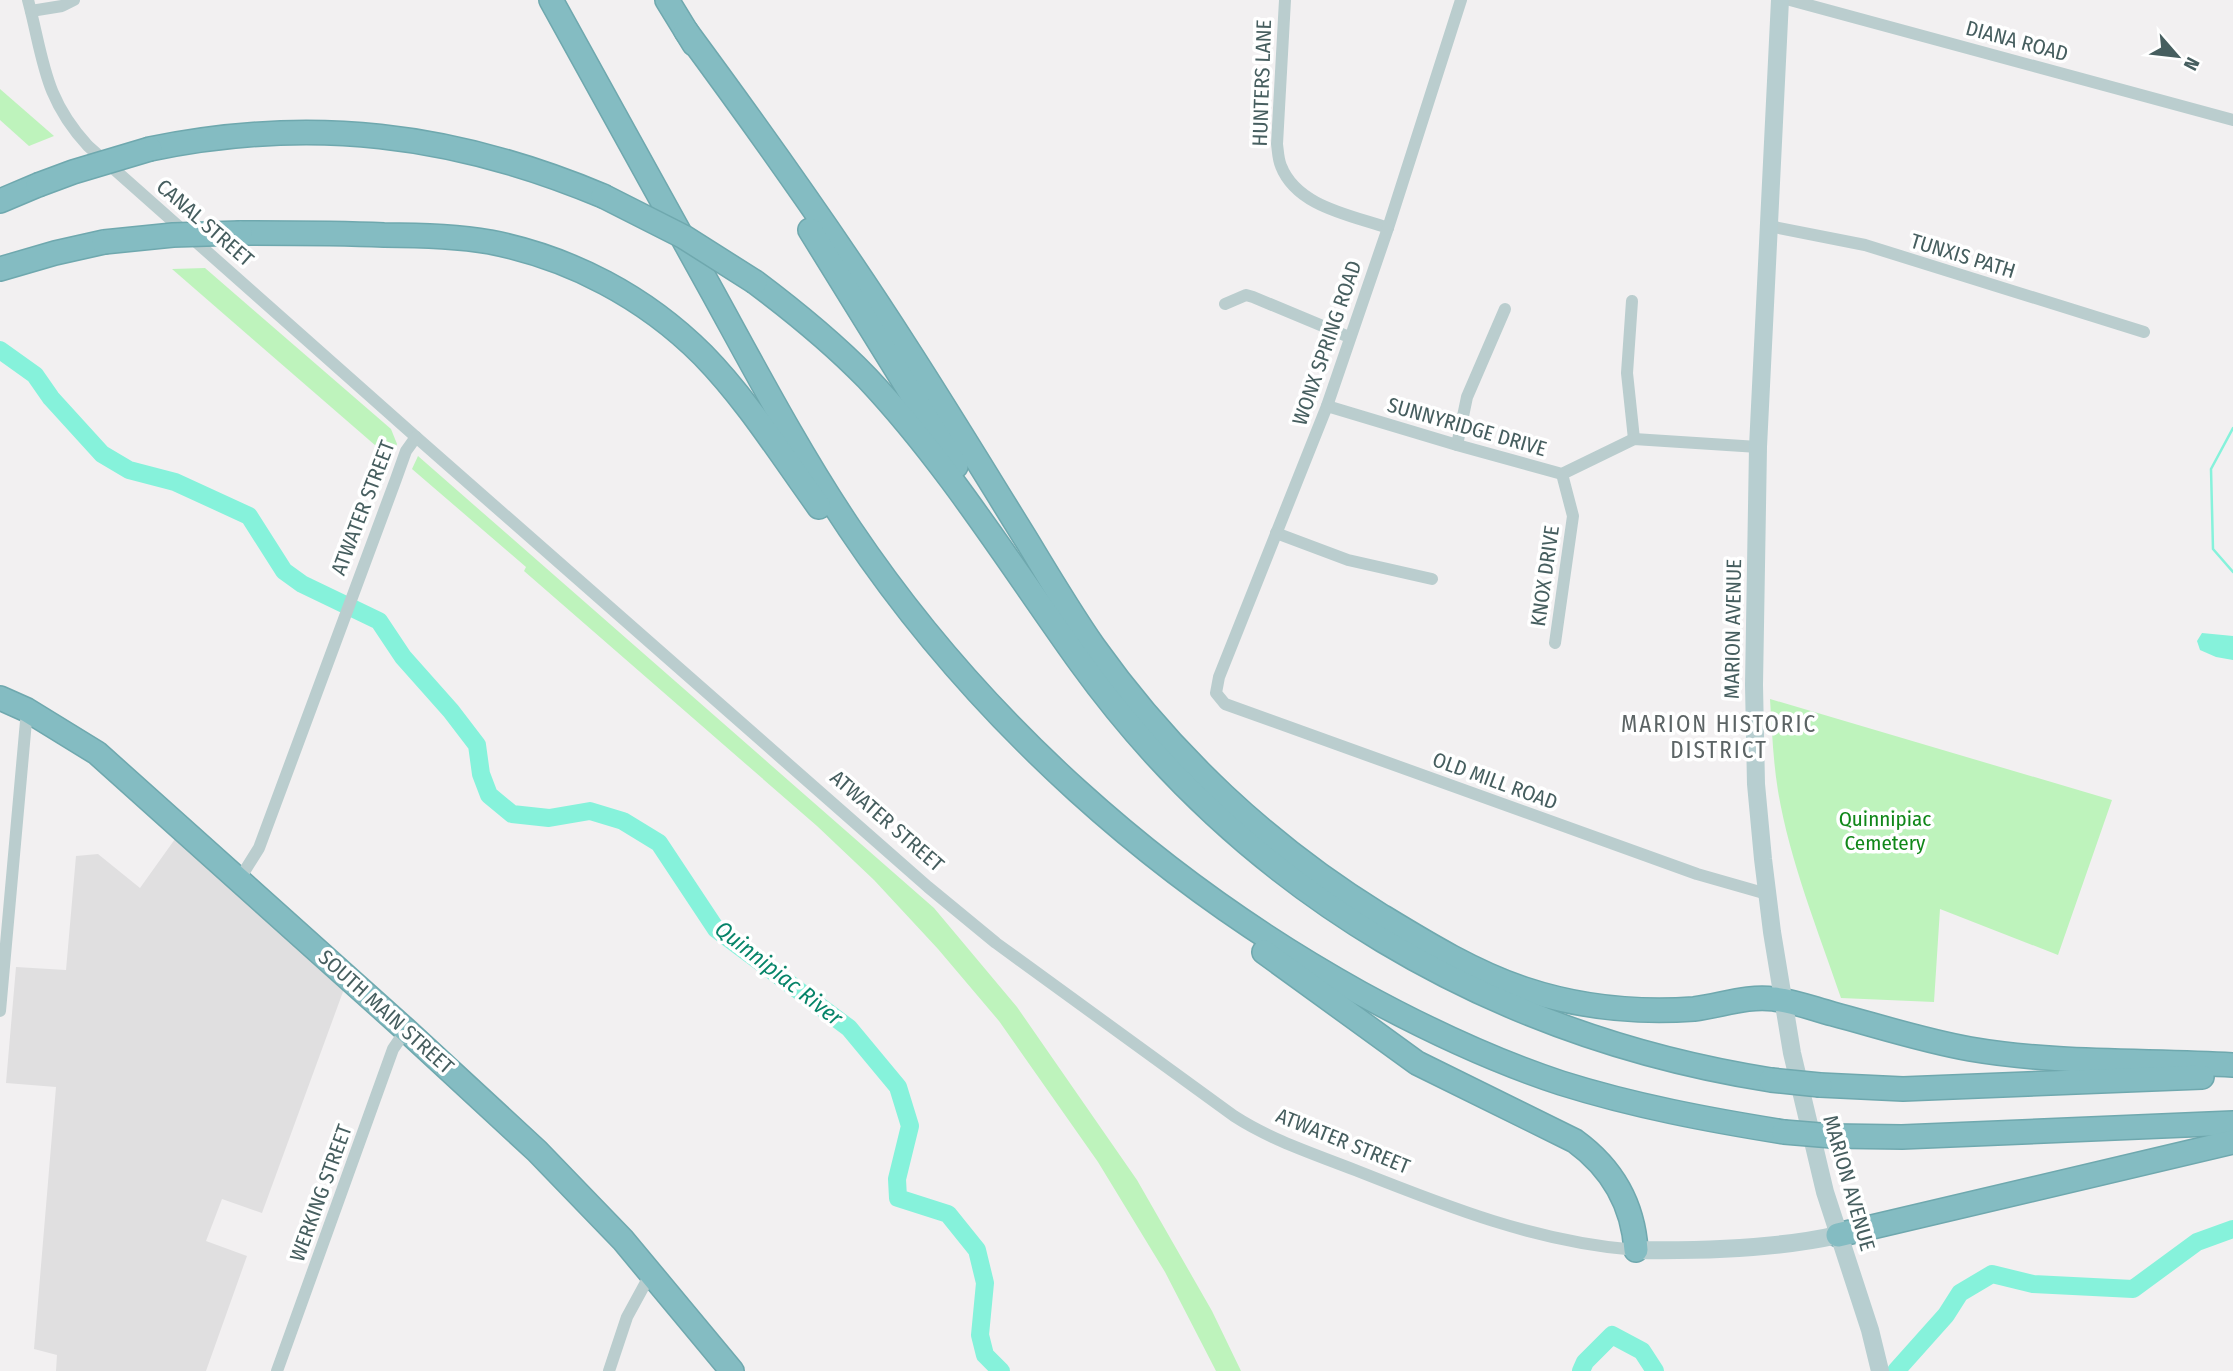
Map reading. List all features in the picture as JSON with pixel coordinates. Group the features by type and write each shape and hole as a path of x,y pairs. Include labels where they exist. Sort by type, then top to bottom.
{"highway":[{"path":"544,0 607,100"},
{"path":"551,0 794,440 885,578 953,663"},
{"path":"667,0 1080,662 1168,768 1230,829 1286,875 1375,936 1473,990 1540,1019 1643,1053 1716,1070 1820,1085 1903,1088 2233,1076"},
{"path":"686,31 770,145 905,345 1096,649 1143,710 1191,764 1244,814 1300,860 1376,913 1482,972 1528,990 1597,1006 1647,1010 1697,1008 1759,998 1782,1000 1940,1042 1991,1052 2048,1058 2233,1065"},
{"path":"0,201 98,164 150,149 217,137 315,131 383,136 454,148 548,174 603,196 684,237 755,282 824,337 889,403 947,476 1060,632"},
{"path":"0,270 55,253 104,242 173,235 240,233 428,236 488,242 540,255 587,273 618,289 682,335 719,372 880,589 1028,743 1178,887 1417,1063 1552,1130 1589,1152 1607,1170 1621,1191 1633,1223 1636,1250"},
{"name":"SOUTH MAIN STREET","path":"0,698 27,710 97,753 406,1030 537,1151 594,1208 732,1371"},
{"path":"1108,818 1194,886 1284,948 1379,1003 1464,1045 1557,1082 1630,1103 1784,1132 1832,1136 1915,1136 2233,1124"},
{"path":"1838,1235 2233,1142"}],"main road":[{"name":"MARION AVENUE","path":"1780,0 1758,447 1756,784 1767,894 1782,1000 1814,1152 1880,1371"},
{"name":"ATWATER STREET","path":"1636,1250 1693,1250 1801,1242 1838,1235"}],"street":[{"path":"29,6 62,6 74,0"},
{"name":"HUNTERS LANE","path":"1284,0 1277,144 1280,163 1287,178 1303,195 1327,207 1388,228"},
{"name":"WONX SPRING ROAD","path":"1216,693 1219,677 1327,406 1388,228 1461,0"},
{"name":"DIANA ROAD","path":"1790,0 2233,120"},
{"name":"CANAL STREET","path":"29,6 49,87 61,112 82,139 415,437"},
{"name":"TUNXIS PATH","path":"1769,226 1866,246 2144,332"},
{"path":"1225,304 1246,295 1349,337"},
{"path":"1632,301 1627,373 1634,439"},
{"path":"1457,445 1467,397 1505,309"},
{"name":"SUNNYRIDGE DRIVE","path":"1327,406 1562,474 1634,439 1758,447"},
{"name":"ATWATER STREET","path":"239,880 259,848 407,452 415,437 962,916 1241,1121 1276,1139 1489,1222 1566,1241 1636,1250"},
{"name":"KNOX DRIVE","path":"1555,643 1573,516 1562,474"},
{"path":"1276,533 1348,560 1432,579"},
{"name":"OLD MILL ROAD","path":"1216,693 1225,704 1697,874 1767,894"},
{"path":"0,1011 6,863 27,710"},
{"name":"WERKING STREET","path":"277,1371 393,1049 406,1030"},
{"path":"609,1371 627,1317 651,1273"}],"shaded area":[{"path":"2202,633 2233,636 2233,660 2200,650 2197,641"},
{"path":"175,839 344,989 262,1213 222,1199 206,1241 247,1256 206,1371 56,1371 57,1355 34,1349 56,1087 6,1083 16,967 66,970 76,856 98,854 140,888"}],"green space":[{"path":"0,89 54,136 29,146 0,120"},
{"path":"205,268 391,429 397,444 391,459 172,269"},
{"path":"418,456 934,908 1017,1007 1137,1180 1212,1311 1241,1371 1216,1371 1165,1272 1098,1162 999,1021 938,949 874,880 817,826 524,571 526,567 412,469"},
{"name":"Quinnipiac Cemetery","path":"1770,699 2112,800 2058,955 1940,909 1934,1002 1841,998 1805,896 1783,817 1775,768"}],"waterway":[{"name":"Quinnipiac River","path":"0,350 35,375 51,398 102,454 129,470 175,482 249,516 284,571 302,584 379,621 403,657 477,745 481,774 489,795 512,814 549,818 590,811 623,821 659,843 716,929 849,1028 898,1087 910,1126 897,1179 898,1198 948,1214 977,1250 985,1283 980,1335 985,1355 1001,1371"},
{"path":"2233,428 2211,469 2213,549 2233,572"},
{"path":"1896,1371 1946,1315 1960,1293 1992,1274 2033,1284 2133,1289 2197,1242 2233,1229"},
{"path":"1581,1371 1585,1362 1612,1335 1642,1351 1655,1371"}],"district":[{"name":"MARION HISTORIC DISTRICT","path":"1719,737"}]}
